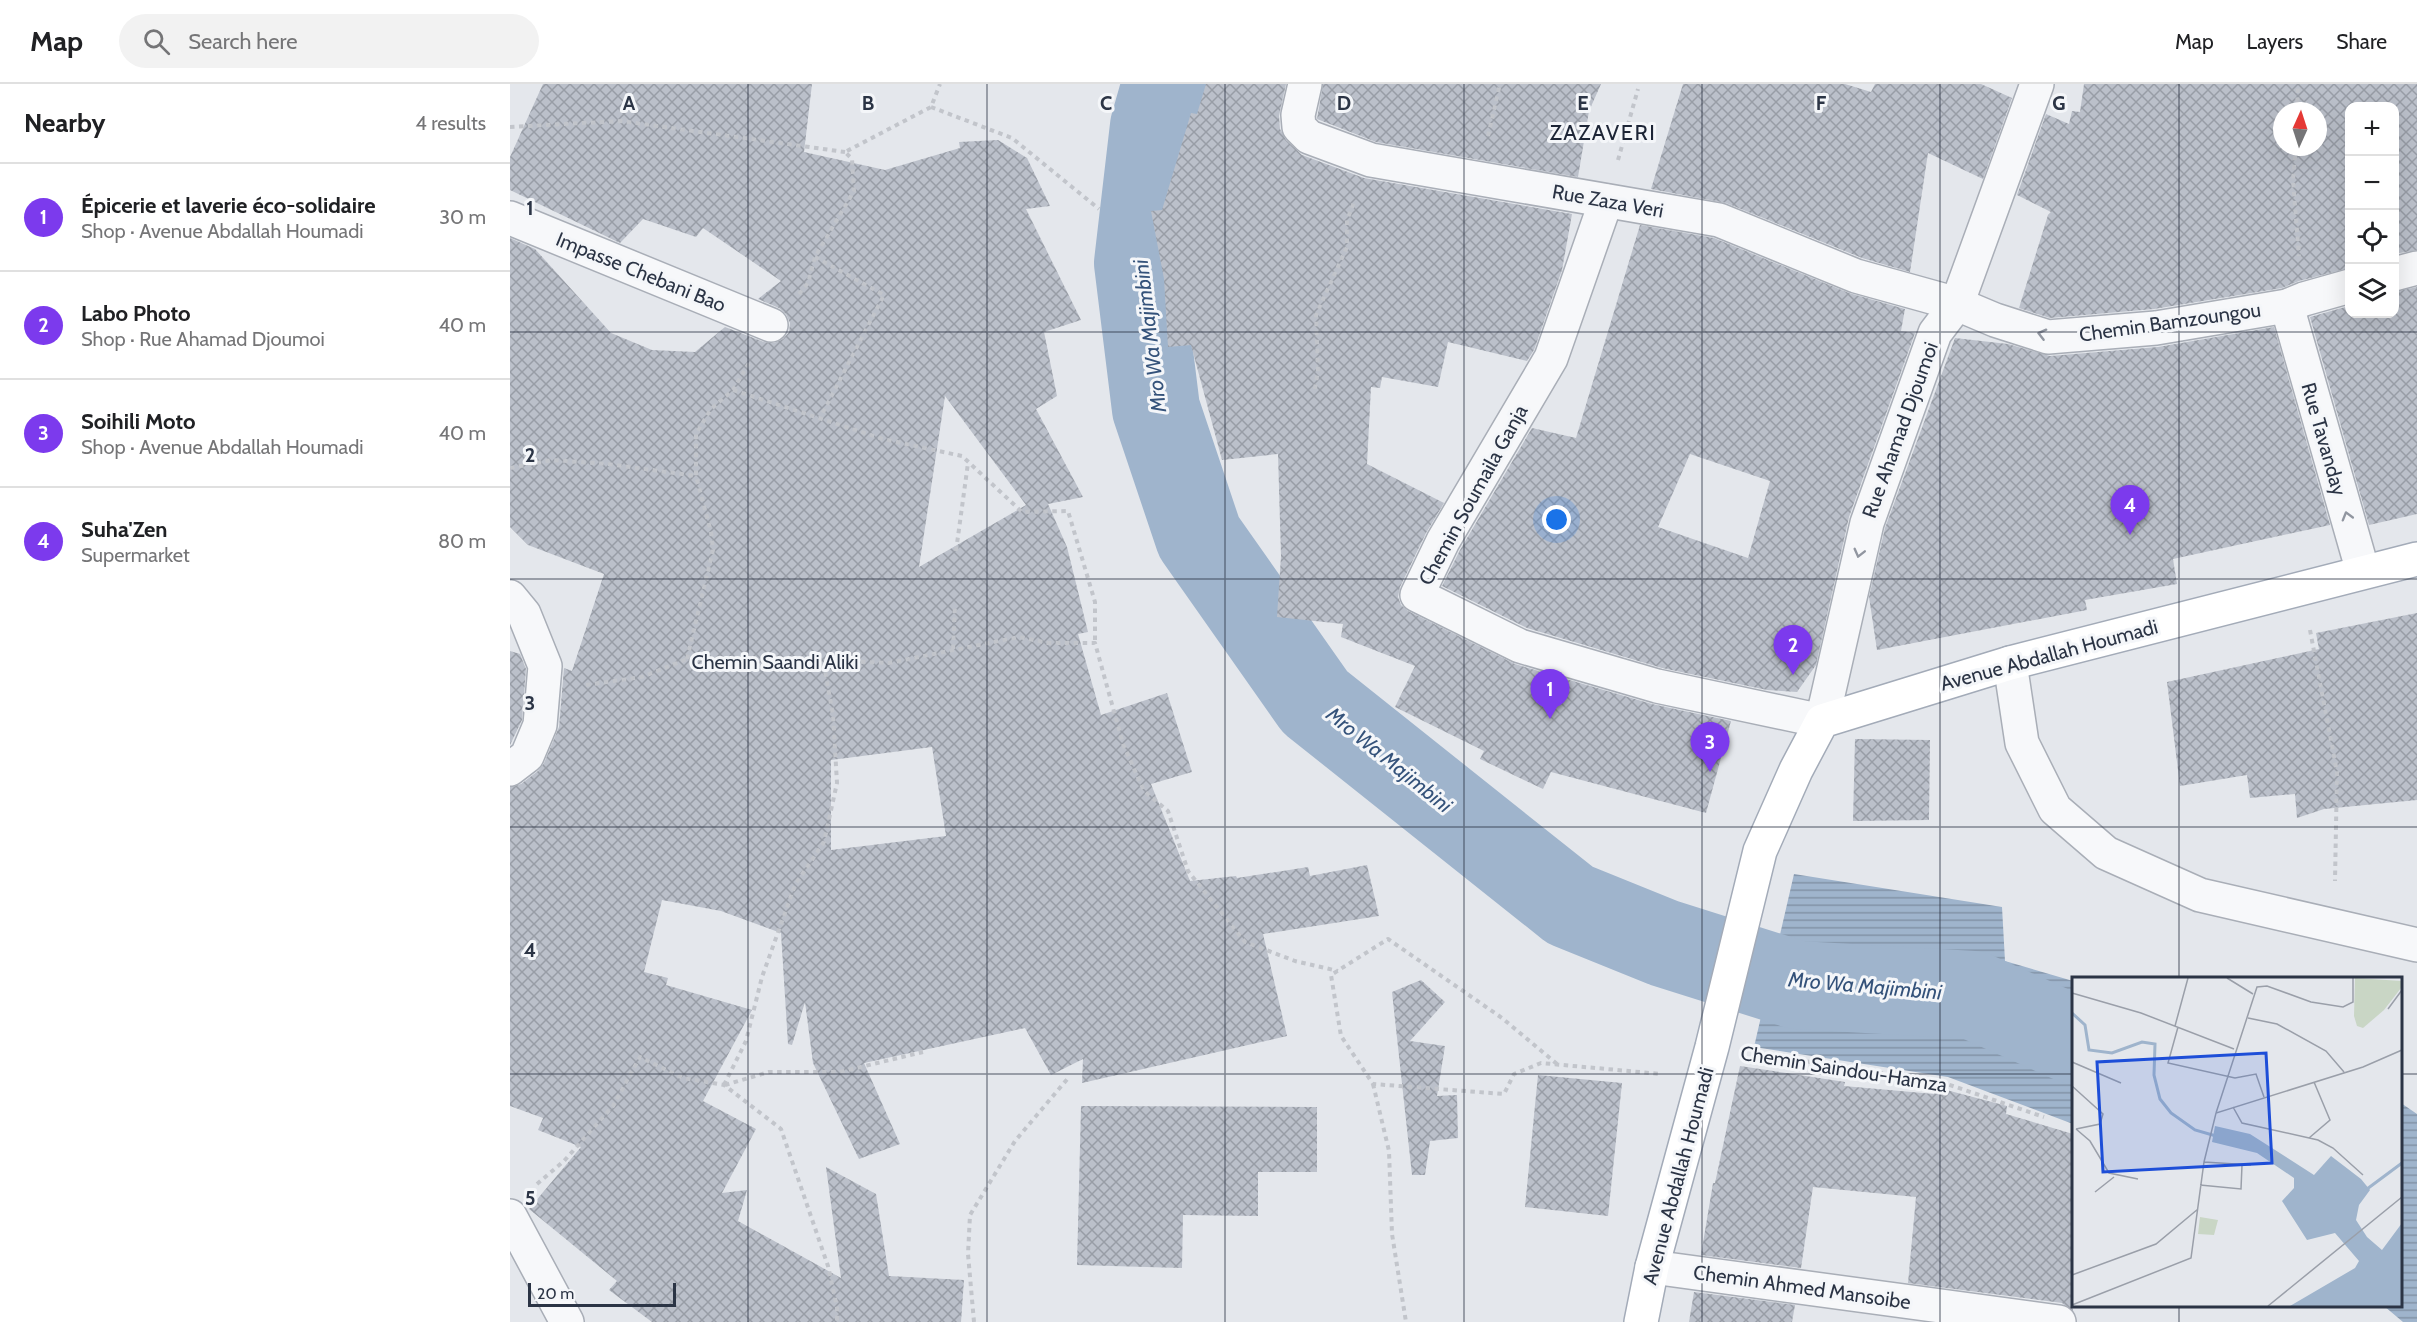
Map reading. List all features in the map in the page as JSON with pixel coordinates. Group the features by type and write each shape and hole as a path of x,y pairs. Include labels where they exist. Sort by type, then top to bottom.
{"main road":[{"name":"Avenue Abdallah Houmadi","path":"1641,1322 1652,1267 1710,1051 1760,851 1796,770 1822,721 2010,663 2417,560"}],"street":[{"name":"Rue Zaza Veri","path":"1305,84 1298,115 1299,127 1309,137 1371,160 1719,220 1856,276 1956,304"},
{"name":"Rue Ahamad Djoumoi","path":"1822,721 1867,523 1935,333 1956,304 2037,84"},
{"name":"Chemin Soumaila Ganja","path":"1606,201 1551,358 1443,541 1417,594 1520,646 1657,686 1822,721"},
{"name":"Impasse Chebani Bao","path":"510,218 771,325"},
{"path":"2399,273 2417,268"},
{"name":"Chemin Bamzoungou","path":"1956,304 1995,320 2048,337 2156,328 2295,302 2345,287"},
{"name":"Rue Tavanday","path":"2295,302 2363,573"},
{"path":"510,597 524,614 545,666 540,725 528,756 510,769"},
{"path":"2010,663 2022,743 2050,800 2055,809 2106,853 2200,895 2417,945"},
{"path":"510,1216 567,1322"},
{"name":"Chemin Ahmed Mansoibe","path":"1652,1267 2060,1322"}],"path":[{"path":"510,127 621,121 845,152 931,106 940,84"},
{"path":"1481,180 1500,84"},
{"path":"2297,102 2298,84"},
{"path":"1606,201 1638,89"},
{"path":"931,106 1012,138 1099,209"},
{"path":"687,659 713,550 711,532 696,476 696,434 711,409 733,390 771,325 808,283 815,257 854,190 852,159 845,152"},
{"path":"2295,156 2293,180 2295,302"},
{"path":"1315,389 1318,370 1316,315 1347,247 1347,220 1371,160"},
{"path":"815,257 884,295 820,418"},
{"path":"733,390 883,439 962,456 1022,512 1068,511 1095,602 1095,643 1123,744 1144,791 1167,811 1188,870 1245,942 1294,961 1338,971"},
{"path":"510,468 552,460 608,464 696,476"},
{"path":"956,551 969,462"},
{"path":"2303,588 2337,772 2334,926"},
{"path":"953,649 955,605"},
{"name":"Chemin Saandi Aliki","path":"543,687 597,685 642,677 687,659 889,663 1019,637 1048,643 1095,643"},
{"path":"724,1085 746,1041 766,966 795,885 824,842 837,783 832,715 822,660"},
{"path":"1406,1322 1392,1234 1389,1151 1373,1084 1341,1036 1331,975 1388,939 1502,1018 1557,1064"},
{"name":"Chemin Saindou-Hamza","path":"1373,1084 1504,1094 1514,1074 1541,1063 1557,1064 1710,1051 1944,1083 2044,1117"},
{"path":"537,1184 564,1161 613,1106 640,1057 683,1078 724,1085 769,1072 840,1072 923,1053"},
{"path":"974,1322 968,1254 970,1215 1015,1141 1069,1077"},
{"path":"724,1085 781,1129 828,1266 837,1307 837,1322"}],"water":[{"path":"1794,874 2002,907 2005,961 2072,981 2072,1124 1948,1077 1754,1047"},
{"path":"2402,1104 2417,1114 2417,1322 2403,1322 2385,1307 2402,1307"}],"building":[{"path":"543,84 812,84 804,152 885,170 960,148 959,142 998,140 1027,158 1050,206 1026,209 1081,320 1044,332 1057,396 1036,409 1083,497 1048,504 1067,547 1088,632 1078,634 1101,715 1167,693 1192,772 1151,784 1190,881 1236,876 1237,878 1308,867 1310,876 1367,865 1379,916 1263,934 1287,1036 1082,1083 1083,1059 1051,1075 1025,1028 864,1063 900,1144 859,1159 813,1063 805,1002 792,1045 788,1044 781,933 721,911 662,900 644,972 668,978 666,985 752,1010 703,1101 756,1129 722,1193 747,1190 738,1221 841,1278 826,1167 876,1194 889,1276 964,1280 961,1322 652,1322 609,1290 617,1281 529,1209 581,1147 538,1130 543,1118 510,1106 510,787 521,784 538,771 544,763 559,727 564,668 572,671 604,574 528,545 510,527 510,238 535,249 611,333 652,350 695,352 725,327 764,342 774,343 783,339 789,332 790,323 786,314 779,308 758,299 781,281 703,228 696,237 643,219 620,243 510,190 510,157","holes":["945,396 1026,505 919,567","932,747 946,836 831,850 831,760"]},
{"path":"1206,84 1286,84 1279,116 1280,129 1286,140 1302,155 1364,178 1572,214 1562,270 1534,350 1527,361 1448,342 1438,387 1382,377 1380,388 1371,387 1367,464 1444,503 1426,533 1400,587 1398,597 1401,605 1408,611 1515,664 1652,704 1731,721 1706,813 1551,772 1543,789 1480,759 1484,751 1395,707 1415,666 1341,637 1343,624 1277,617 1281,556 1278,454 1222,460 1191,345 1168,347 1164,279 1151,211 1162,210 1191,113 1197,114"},
{"path":"1323,84 1601,84 1589,111 1578,177 1376,142 1317,119"},
{"path":"1683,84 1845,84 1871,92 1875,84 1981,84 2012,98 1983,179 1928,153 1910,272 1862,258 1726,203 1651,189"},
{"path":"2084,84 2417,84 2417,250 2399,253 2399,102 2345,102 2345,269 2299,281 2282,288 2154,309 2050,318 2019,308 2048,215 2051,212 2017,195 2046,114 2069,124 2072,111 2080,112"},
{"path":"1640,225 1714,238 1849,293 1905,309 1901,331 1915,333 1849,517 1816,665 1797,692 1767,690 1662,668 1527,628 1442,586 1460,550 1532,428 1576,438","holes":["1690,454 1770,481 1748,558 1658,527"]},
{"path":"2417,287 2417,514 2369,525 2310,317 2345,307 2345,318 2399,318 2399,291"},
{"path":"2274,327 2330,525 2173,559 2177,584 2085,600 2087,610 1877,650 1869,597 1885,528 1955,338 2008,344 2050,356 2158,347"},
{"path":"2417,613 2417,800 2324,809 2297,818 2295,794 2250,798 2247,775 2180,786 2167,682 2319,649 2316,633"},
{"path":"510,651 520,654 526,669 522,720 510,745"},
{"path":"1855,739 1930,740 1929,820 1853,821"},
{"path":"1421,980 1445,1002 1410,1041 1445,1046 1437,1096 1457,1095 1458,1138 1430,1141 1425,1175 1412,1175 1392,992"},
{"path":"1740,1066 1845,1082 1844,1086 1934,1094 1935,1087 2007,1106 2006,1114 2072,1134 2073,1311 2062,1303 1908,1283 1916,1197 1813,1187 1801,1268 1701,1255 1713,1183 1715,1183"},
{"path":"1538,1075 1622,1083 1608,1216 1525,1207"},
{"path":"1081,1106 1317,1107 1317,1172 1258,1172 1258,1216 1183,1215 1182,1268 1077,1265"},
{"path":"1694,1292 1795,1305 1792,1322 1689,1322"}],"waterway":[{"name":"Mro Wa Majimbini","path":"1166,84 1154,126 1138,263 1156,409 1199,537 1315,702 1570,905 1664,943 1797,985 1973,995 2072,1039"}],"place":[{"name":"Suha'Zen","path":"2130,535"},
{"name":"Labo Photo","path":"1793,675"},
{"name":"Épicerie et laverie éco-solidaire","path":"1550,719"},
{"name":"Soihili Moto","path":"1710,772"}],"district":[{"name":"ZAZAVERI","path":"1603,132"}]}
